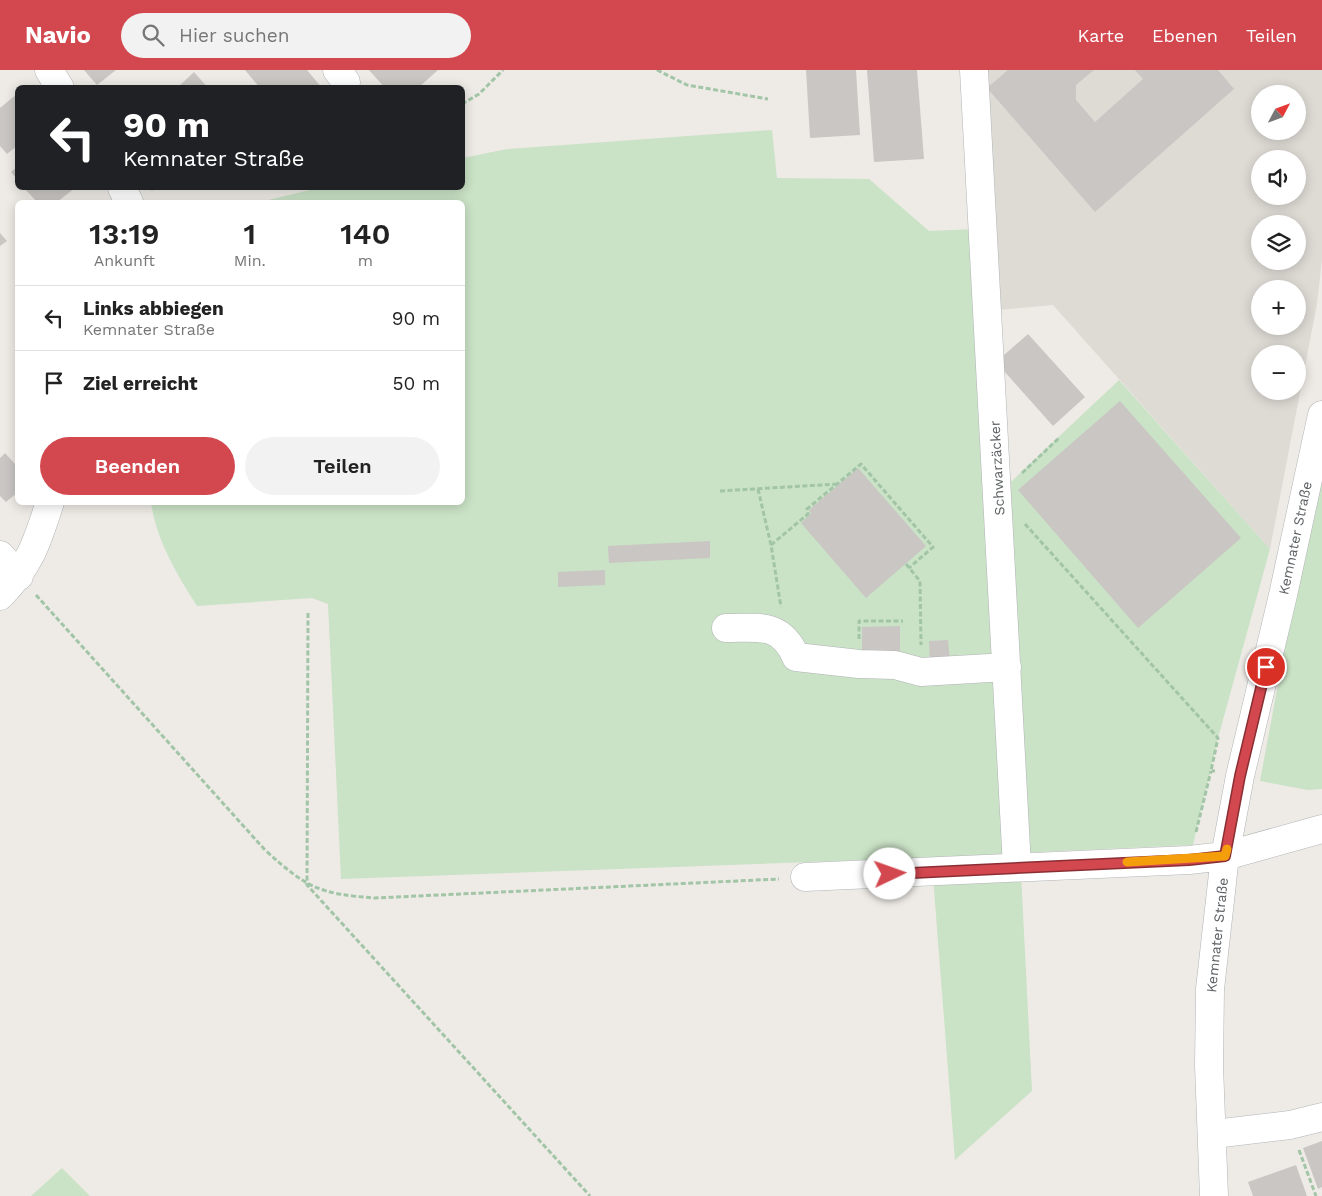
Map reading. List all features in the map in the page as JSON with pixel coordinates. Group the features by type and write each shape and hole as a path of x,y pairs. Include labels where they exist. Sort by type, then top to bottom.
{"street":[{"path":"49,70 58,85"},
{"name":"Schwarzäcker","path":"974,70 1017,867"},
{"name":"Kemnater Straße","path":"1214,1196 1214,1134 1209,1066 1210,989 1225,856 1240,776 1283,595 1322,415"},
{"path":"0,596 19,576 35,550 49,505"},
{"path":"0,555 19,576"},
{"path":"726,628 763,628 776,631 784,638 796,656 859,664 895,665 922,672 1007,667"},
{"path":"806,877 1189,860 1225,856 1322,829"},
{"path":"1214,1134 1290,1125 1322,1117"}],"path":[{"path":"465,102 479,94 503,70"},
{"path":"658,70 687,85 768,99"},
{"path":"1060,437 998,494 1218,738 1189,860"},
{"path":"771,545 808,514 807,509 861,464 933,547 910,568"},
{"path":"720,491 838,484"},
{"path":"758,489 771,545 784,638"},
{"path":"906,564 920,581 922,672"},
{"path":"19,576 266,850 307,885 590,1196"},
{"path":"307,885 308,613"},
{"path":"859,664 859,622 903,621"},
{"path":"1211,771 1240,776"},
{"path":"307,885 336,895 375,898 806,877"},
{"path":"1290,1125 1316,1196"}],"shaded area":[{"path":"974,70 1322,70 1322,259 1317,304 1306,361 1306,345 1251,345 1251,400 1299,400 1270,549 1053,305 988,311"}],"green space":[{"path":"772,130 777,178 869,179 929,231 975,229 1008,855 341,879 328,604 312,598 197,606 163,544 151,505 465,505 465,200 268,200 310,190 465,190 465,158 507,149"},
{"path":"1119,380 1270,549 1218,738 1193,845 1017,853 998,494"},
{"path":"1322,448 1322,789 1308,790 1260,781"},
{"path":"1021,873 1032,1091 955,1160 933,877"},
{"path":"62,1168 90,1196 31,1196"}],"building":[{"path":"84,70 116,70 97,85"},
{"path":"245,70 307,70 320,85 258,85"},
{"path":"369,70 438,70 421,85 382,85"},
{"path":"806,70 856,70 860,135 810,138"},
{"path":"867,70 917,70 924,159 874,162"},
{"path":"1008,70 1094,70 1076,85 1076,100 1095,122 1143,79 1135,70 1218,70 1234,89 1095,212 987,88"},
{"path":"194,72 205,85 180,85"},
{"path":"15,96 15,147 7,154 0,146 0,108"},
{"path":"15,169 15,177 11,172"},
{"path":"26,190 72,190 60,200 35,200"},
{"path":"0,233 7,241 0,246"},
{"path":"1028,334 1085,397 1053,426 996,362"},
{"path":"1120,401 1241,538 1138,628 1018,490"},
{"path":"5,453 15,464 15,494 6,502 0,496 0,458"},
{"path":"858,468 926,546 866,598 801,523 811,513 809,510"},
{"path":"710,541 710,558 609,563 608,546"},
{"path":"605,570 605,585 558,587 558,572"},
{"path":"900,626 900,656 862,657 862,627"},
{"path":"948,640 950,661 930,662 929,641"},
{"path":"1322,1141 1322,1187 1318,1189 1303,1148"},
{"path":"1296,1165 1307,1196 1253,1196 1248,1182"}],"slow traffic":[{"path":"1127,862 1189,860 1225,856 1227,849"}],"route":[{"path":"890,874 1189,860 1225,856 1240,776 1266,667"}]}
